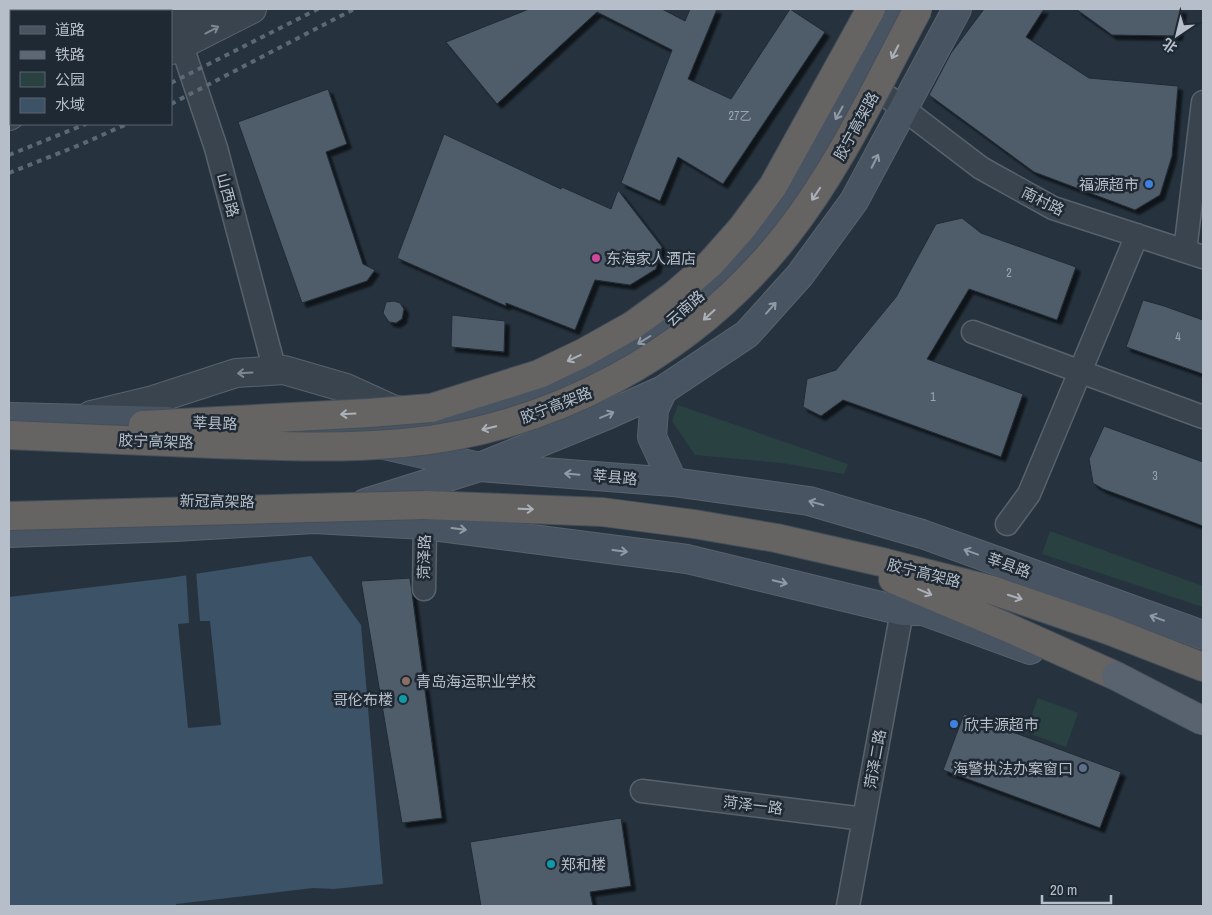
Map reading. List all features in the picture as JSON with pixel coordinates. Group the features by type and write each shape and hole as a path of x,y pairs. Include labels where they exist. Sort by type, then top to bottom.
{"highway":[{"path":"9,434 431,408 539,374 584,353 633,325 673,296 710,264 742,228 773,186 871,9"},
{"name":"胶宁高架路","path":"9,434 291,447 403,443 446,437 514,421 562,405 600,388 666,348 699,323 761,266 787,235 825,180 848,142 918,9"},
{"name":"新冠高架路","path":"9,497 425,515"},
{"name":"胶宁高架路","path":"425,515 602,512 694,524 776,538 992,590 1108,630 1203,667"},
{"path":"9,516 425,515"},
{"path":"694,524 774,540 848,562 961,607 1116,676"}],"main road":[{"name":"云南路","path":"345,436 443,418 516,400 595,371 674,321 730,267 780,206 815,156 896,9"},
{"path":"314,519 480,467 663,390 747,334 800,275 854,201 957,9"},
{"path":"663,390 654,409 652,438 673,482"},
{"name":"莘县路","path":"9,417 290,426 345,436 480,467 673,482 809,501 922,534 1203,635"},
{"path":"9,533 185,527 314,519 425,515 687,559 902,611 923,611 1200,714"},
{"path":"1116,676 1200,714"}],"street":[{"path":"172,26 206,9"},
{"path":"172,27 252,9"},
{"name":"山西路","path":"172,30 216,148 276,371"},
{"name":"南村路","path":"860,75 981,168 1053,208 1194,254"},
{"path":"1194,254 1203,102"},
{"path":"1007,524 1029,494 1137,235"},
{"path":"973,332 1203,418"},
{"path":"80,418 152,400 236,373 284,370 346,388 392,409 443,418"},
{"name":"菏泽路","path":"424,589 425,515"},
{"name":"菏泽二路","path":"848,906 902,611"},
{"name":"菏泽一路","path":"642,791 864,819"}],"green space":[{"path":"678,405 848,464 844,474 782,463 695,455 672,421"},
{"path":"1050,531 1203,586 1203,607 1042,554"},
{"path":"1038,698 1078,713 1066,747 1025,732"}],"water":[{"path":"311,556 361,625 383,884 334,889 313,888 176,904 176,906 9,906 9,597 169,578"}],"pier":[{"path":"196,571 200,621 210,621 221,725 188,728 178,624 189,623 186,573"}],"building":[{"path":"529,9 662,9 685,21 690,9 717,9 688,79 731,99 790,9 825,32 723,184 678,157 660,201 621,183 672,50 597,12 497,104 446,42"},
{"path":"984,9 1044,9 1026,37 1089,78 1178,86 1172,156 1160,195 1135,210 1034,172 929,95 951,53"},
{"path":"1076,9 1182,9 1178,36 1112,35"},
{"path":"328,89 347,144 326,152 363,264 375,270 367,281 302,303 238,122"},
{"path":"444,134 561,189 562,187 611,209 618,190 662,247 656,269 630,285 595,280 575,330 506,303 506,306 397,258"},
{"path":"962,218 981,233 1076,267 1057,320 969,289 927,359 1023,394 1001,457 843,400 821,416 803,407 807,379 836,370 896,297 936,224"},
{"path":"1143,300 1203,320 1203,374 1126,347"},
{"path":"394,301 400,303 404,309 402,319 396,323 389,322 383,313 386,302"},
{"path":"452,315 505,321 504,352 451,347"},
{"path":"1104,426 1203,462 1203,526 1103,489 1093,483 1089,459"},
{"name":"哥伦布楼","path":"410,578 442,818 402,823 361,581"},
{"path":"964,714 1121,772 1100,828 943,770"},
{"name":"郑和楼","path":"621,818 631,886 590,892 593,906 481,906 470,842"}],"railway":[{"path":"172,82 318,9"},
{"path":"172,103 354,9"},
{"path":"9,155 84,125"},
{"path":"9,173 125,125"}],"place":[{"name":"福源超市","path":"1149,184"},
{"name":"东海家人酒店","path":"596,258"},
{"name":"青岛海运职业学校","path":"406,681"},
{"name":"哥伦布楼","path":"403,699"},
{"name":"欣丰源超市","path":"954,724"},
{"name":"海警执法办案窗口","path":"1083,768"},
{"name":"郑和楼","path":"551,864"}]}
